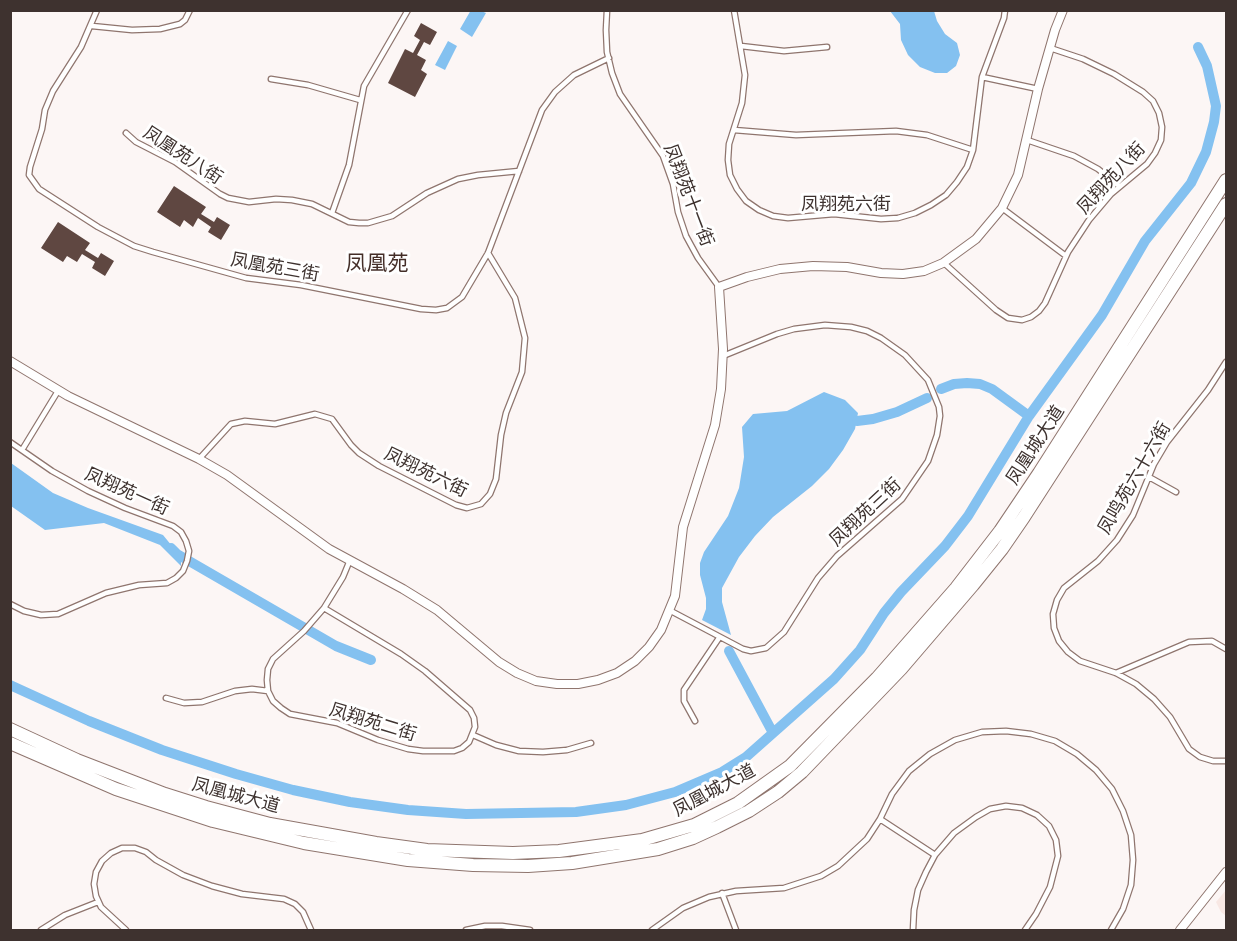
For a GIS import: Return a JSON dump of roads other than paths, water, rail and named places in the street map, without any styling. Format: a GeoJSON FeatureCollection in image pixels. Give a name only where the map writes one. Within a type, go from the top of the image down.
{"type":"FeatureCollection","features":[{"type":"Feature","properties":{"kind":"main road","name":"凤凰城大道"},"geometry":{"type":"LineString","coordinates":[[10,729],[77,760],[165,794],[206,807],[270,824],[376,843],[437,850],[513,854],[559,851],[642,840],[694,825],[738,803],[790,766],[877,678],[956,588],[994,539],[1028,489],[1227,180]]}},
{"type":"Feature","properties":{"kind":"main road","name":"凤凰城大道"},"geometry":{"type":"LineString","coordinates":[[10,743],[116,789],[213,821],[304,843],[408,860],[473,865],[528,866],[572,863],[658,849],[693,838],[749,811],[778,792],[818,757],[901,669],[973,585],[1002,549],[1227,204]]}},
{"type":"Feature","properties":{"kind":"street"},"geometry":{"type":"LineString","coordinates":[[10,361],[58,391],[199,459],[227,476],[301,531],[437,610],[500,662],[517,673],[536,681],[557,684],[588,682],[617,672],[649,647],[661,630],[675,596],[683,527],[718,407],[723,356],[719,287],[780,269],[813,266],[847,267],[903,274],[924,271],[943,263],[976,239],[1002,208],[1018,175],[1038,89],[1063,10]]}},
{"type":"Feature","properties":{"kind":"street"},"geometry":{"type":"LineString","coordinates":[[1180,930],[1227,872]]}},
{"type":"Feature","properties":{"kind":"lane","name":"凤凰苑三街"},"geometry":{"type":"LineString","coordinates":[[97,10],[92,26],[53,91],[45,110],[42,129],[30,167],[30,175],[39,189],[98,227],[134,246],[153,252],[246,278],[301,285],[428,309],[447,308],[462,297],[488,253],[537,119],[548,100],[574,75],[609,58]]}},
{"type":"Feature","properties":{"kind":"lane"},"geometry":{"type":"LineString","coordinates":[[92,26],[132,30],[160,29],[180,24],[190,10]]}},
{"type":"Feature","properties":{"kind":"lane"},"geometry":{"type":"LineString","coordinates":[[332,213],[339,199],[349,165],[364,86],[408,10]]}},
{"type":"Feature","properties":{"kind":"lane","name":"凤翔苑十一街"},"geometry":{"type":"LineString","coordinates":[[607,10],[606,30],[609,58],[620,94],[655,142],[666,163],[681,224],[689,242],[719,287]]}},
{"type":"Feature","properties":{"kind":"lane"},"geometry":{"type":"LineString","coordinates":[[734,10],[745,75],[741,110],[734,130],[796,135],[896,131],[927,135],[973,150]]}},
{"type":"Feature","properties":{"kind":"lane","name":"凤翔苑六街"},"geometry":{"type":"LineString","coordinates":[[734,130],[729,144],[730,175],[746,201],[773,216],[788,218],[834,214],[881,219],[898,218],[931,206],[946,195],[967,167],[973,150],[982,77],[1005,10]]}},
{"type":"Feature","properties":{"kind":"lane"},"geometry":{"type":"LineString","coordinates":[[741,46],[784,51],[827,47]]}},
{"type":"Feature","properties":{"kind":"lane","name":"凤翔苑八街"},"geometry":{"type":"LineString","coordinates":[[943,263],[1008,318],[1022,320],[1031,317],[1039,311],[1066,256],[1089,220],[1119,186],[1147,164],[1155,153],[1161,140],[1162,127],[1153,101],[1114,74],[1083,59],[1050,48]]}},
{"type":"Feature","properties":{"kind":"lane"},"geometry":{"type":"LineString","coordinates":[[982,77],[1038,89]]}},
{"type":"Feature","properties":{"kind":"lane"},"geometry":{"type":"LineString","coordinates":[[271,79],[308,85],[360,100]]}},
{"type":"Feature","properties":{"kind":"lane","name":"凤凰苑八街"},"geometry":{"type":"LineString","coordinates":[[126,133],[136,142],[175,162],[228,198],[249,202],[292,200],[312,204],[349,222],[368,223],[392,216],[427,193],[458,179],[519,171]]}},
{"type":"Feature","properties":{"kind":"lane"},"geometry":{"type":"LineString","coordinates":[[1027,140],[1060,149],[1098,169],[1119,186]]}},
{"type":"Feature","properties":{"kind":"lane"},"geometry":{"type":"LineString","coordinates":[[1002,208],[1066,256]]}},
{"type":"Feature","properties":{"kind":"lane","name":"凤翔苑六街"},"geometry":{"type":"LineString","coordinates":[[199,459],[231,424],[245,421],[275,424],[315,414],[332,419],[359,453],[379,466],[456,505],[467,508],[481,504],[490,494],[496,479],[501,435],[506,413],[522,372],[525,346],[522,319],[515,298],[488,253]]}},
{"type":"Feature","properties":{"kind":"lane","name":"凤翔苑三街"},"geometry":{"type":"LineString","coordinates":[[669,610],[719,638],[751,651],[766,648],[778,639],[830,564],[847,545],[896,507],[928,461],[937,435],[940,416],[935,393],[928,380],[916,365],[893,346],[859,329],[825,325],[794,329],[723,356]]}},
{"type":"Feature","properties":{"kind":"lane","name":"凤鸣苑六十六街"},"geometry":{"type":"LineString","coordinates":[[1116,673],[1080,661],[1059,641],[1054,628],[1053,614],[1057,600],[1064,588],[1098,561],[1117,540],[1133,515],[1167,442],[1227,362]]}},
{"type":"Feature","properties":{"kind":"lane"},"geometry":{"type":"LineString","coordinates":[[22,450],[58,391]]}},
{"type":"Feature","properties":{"kind":"lane","name":"凤翔苑一街"},"geometry":{"type":"LineString","coordinates":[[10,442],[52,471],[87,491],[172,526],[181,532],[186,541],[188,560],[183,571],[167,583],[139,585],[106,592],[58,614],[41,615],[24,611],[10,604]]}},
{"type":"Feature","properties":{"kind":"lane"},"geometry":{"type":"LineString","coordinates":[[1149,477],[1176,492]]}},
{"type":"Feature","properties":{"kind":"lane"},"geometry":{"type":"LineString","coordinates":[[166,698],[184,703],[202,702],[235,691],[252,689],[268,691],[268,669],[273,660],[306,629],[324,608],[343,577],[350,560]]}},
{"type":"Feature","properties":{"kind":"lane"},"geometry":{"type":"LineString","coordinates":[[324,608],[384,643],[448,690],[470,710],[475,727],[474,735],[496,745],[519,751],[567,750],[591,743]]}},
{"type":"Feature","properties":{"kind":"lane"},"geometry":{"type":"LineString","coordinates":[[695,721],[684,701],[684,690],[719,638]]}},
{"type":"Feature","properties":{"kind":"lane"},"geometry":{"type":"LineString","coordinates":[[1116,673],[1190,642],[1212,641],[1227,649]]}},
{"type":"Feature","properties":{"kind":"lane"},"geometry":{"type":"LineString","coordinates":[[1116,673],[1136,684],[1154,699],[1170,717],[1189,749],[1200,757],[1213,761],[1227,761]]}},
{"type":"Feature","properties":{"kind":"lane","name":"凤翔苑二街"},"geometry":{"type":"LineString","coordinates":[[268,691],[281,708],[290,714],[337,723],[378,740],[408,749],[454,751],[462,748],[474,735]]}},
{"type":"Feature","properties":{"kind":"lane"},"geometry":{"type":"LineString","coordinates":[[652,930],[684,908],[722,893],[783,888],[821,876],[853,854],[867,839],[892,794],[909,771],[930,754],[955,740],[982,732],[1006,731],[1031,734],[1055,741],[1077,754],[1096,770],[1112,789],[1124,811],[1131,835],[1133,860],[1131,885],[1123,909],[1111,930]]}},
{"type":"Feature","properties":{"kind":"lane"},"geometry":{"type":"LineString","coordinates":[[914,930],[914,910],[918,890],[936,855],[954,833],[990,809],[1006,806],[1022,808],[1037,815],[1048,826],[1056,840],[1058,856],[1050,887],[1028,929]]}},
{"type":"Feature","properties":{"kind":"lane"},"geometry":{"type":"LineString","coordinates":[[880,819],[936,855]]}},
{"type":"Feature","properties":{"kind":"lane"},"geometry":{"type":"LineString","coordinates":[[126,930],[109,917],[98,902],[94,884],[96,872],[102,861],[111,853],[122,848],[135,848],[146,852],[183,875],[212,886],[242,894],[284,899],[295,904],[303,912],[311,930]]}},
{"type":"Feature","properties":{"kind":"lane"},"geometry":{"type":"LineString","coordinates":[[722,893],[736,930]]}},
{"type":"Feature","properties":{"kind":"lane"},"geometry":{"type":"LineString","coordinates":[[41,930],[64,915],[98,902]]}},
{"type":"Feature","properties":{"kind":"lane"},"geometry":{"type":"LineString","coordinates":[[466,930],[485,926],[530,930]]}},
{"type":"Feature","properties":{"kind":"water"},"geometry":{"type":"Polygon","coordinates":[[[471,10],[486,13],[472,37],[460,29],[471,10]]]}},
{"type":"Feature","properties":{"kind":"water"},"geometry":{"type":"Polygon","coordinates":[[[890,11],[934,11],[945,34],[957,43],[960,55],[956,66],[947,73],[935,73],[920,67],[908,55],[901,40],[900,24],[890,11]]]}},
{"type":"Feature","properties":{"kind":"water"},"geometry":{"type":"Polygon","coordinates":[[[448,41],[457,46],[445,70],[435,65],[448,41]]]}},
{"type":"Feature","properties":{"kind":"water"},"geometry":{"type":"Polygon","coordinates":[[[824,392],[845,400],[858,413],[855,429],[829,469],[812,486],[773,517],[739,557],[722,588],[722,602],[731,635],[702,620],[706,609],[706,598],[700,575],[700,563],[704,552],[728,516],[739,488],[744,457],[742,427],[753,414],[787,411],[824,392]]]}},
{"type":"Feature","properties":{"kind":"water"},"geometry":{"type":"Polygon","coordinates":[[[11,463],[53,493],[163,535],[181,557],[181,566],[160,545],[104,523],[45,530],[11,506],[11,463]]]}},
{"type":"Feature","properties":{"kind":"waterway"},"geometry":{"type":"LineString","coordinates":[[10,685],[89,721],[162,750],[236,774],[293,790],[350,802],[408,810],[466,814],[576,812],[626,805],[675,792],[722,772],[746,757],[834,679],[860,650],[901,592],[945,546],[968,516],[1029,416],[1102,315],[1145,241],[1191,183],[1206,152],[1216,106],[1207,66],[1198,47]]}},
{"type":"Feature","properties":{"kind":"waterway"},"geometry":{"type":"LineString","coordinates":[[941,389],[954,384],[980,384],[992,389],[1029,416]]}},
{"type":"Feature","properties":{"kind":"waterway"},"geometry":{"type":"LineString","coordinates":[[857,421],[897,412],[927,398]]}},
{"type":"Feature","properties":{"kind":"waterway"},"geometry":{"type":"LineString","coordinates":[[171,548],[177,554],[336,646],[371,660]]}},
{"type":"Feature","properties":{"kind":"waterway"},"geometry":{"type":"LineString","coordinates":[[729,651],[773,733]]}},
{"type":"Feature","properties":{"kind":"district","name":"凤凰苑"},"geometry":{"type":"Point","coordinates":[377,263]}}]}
